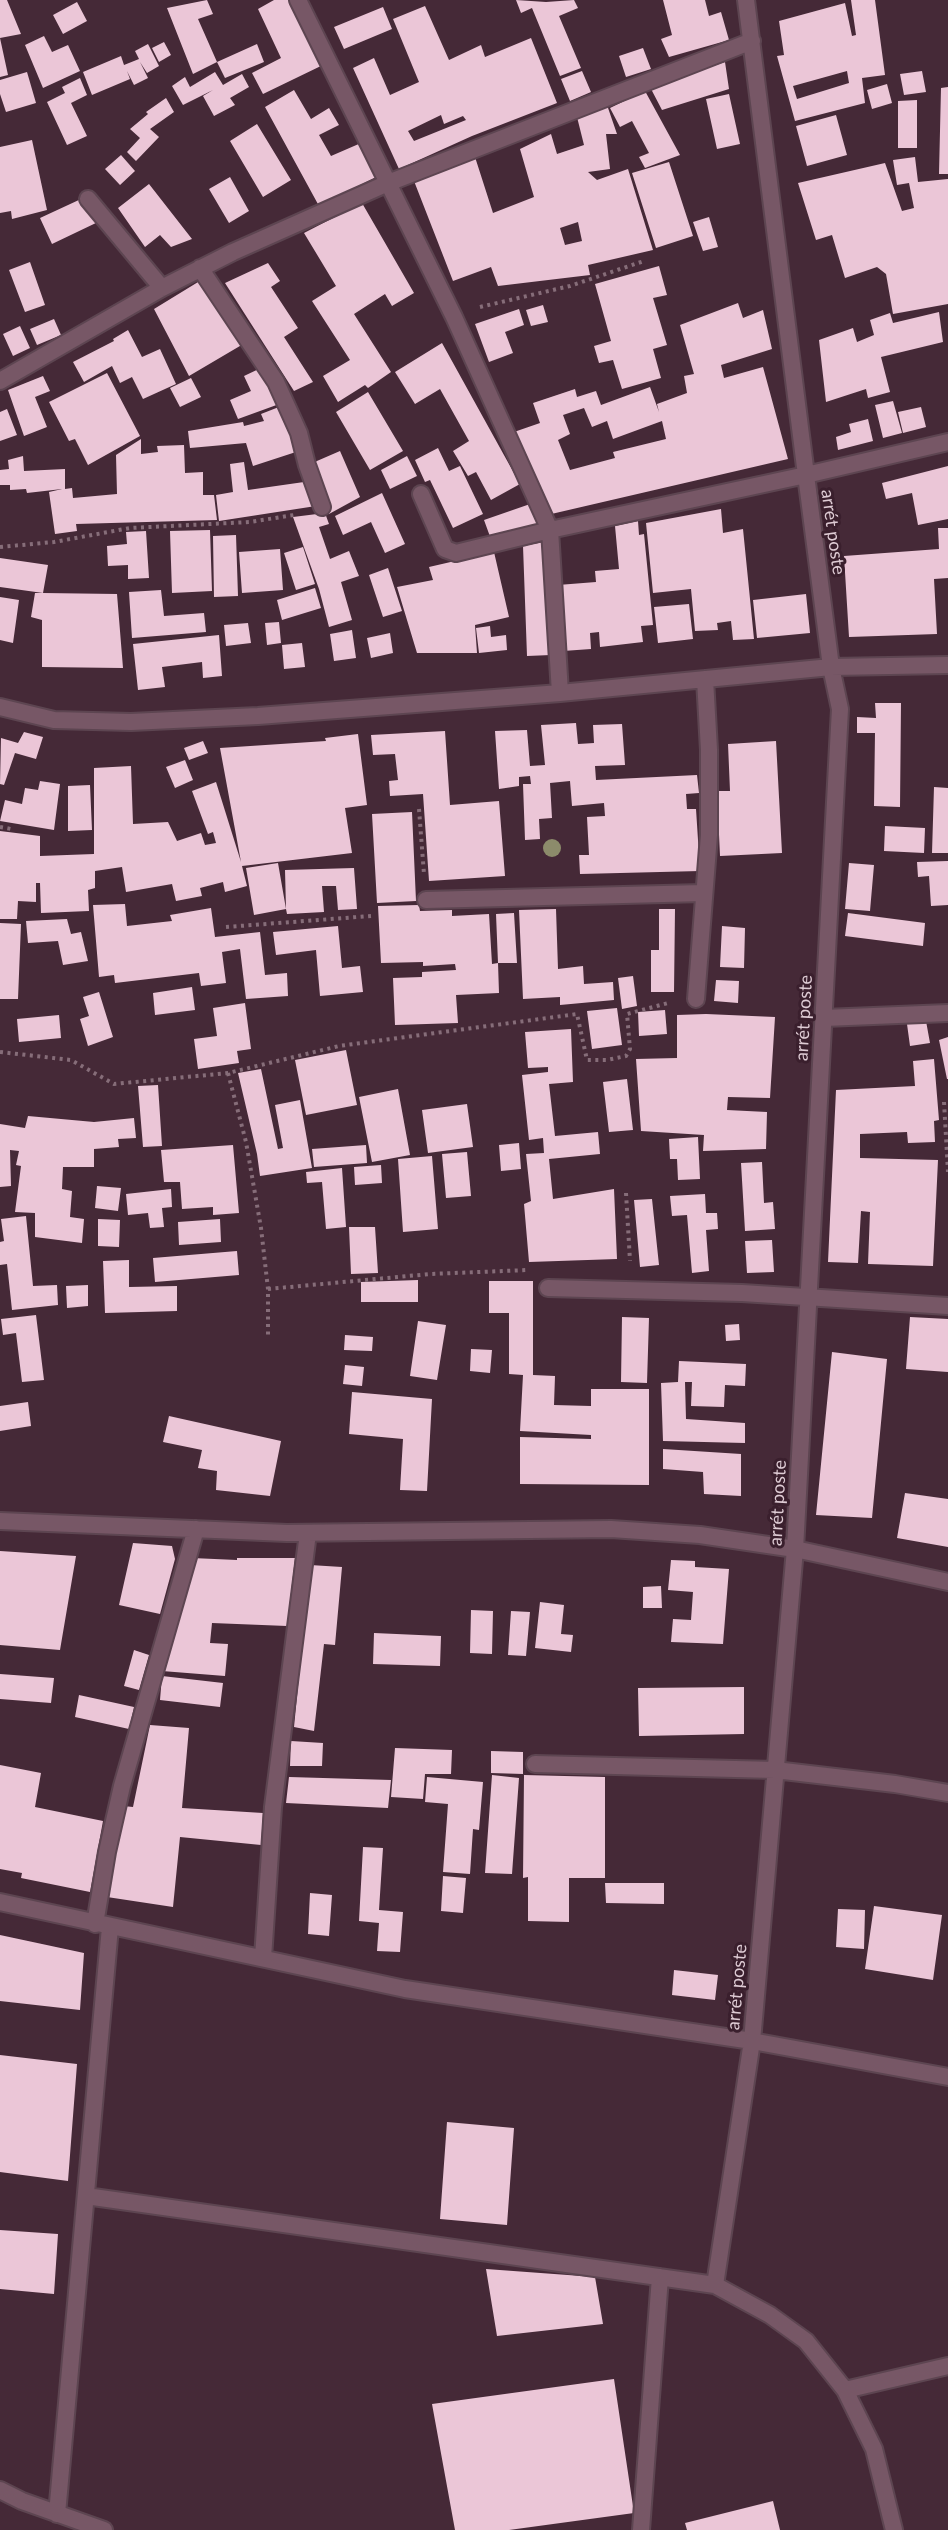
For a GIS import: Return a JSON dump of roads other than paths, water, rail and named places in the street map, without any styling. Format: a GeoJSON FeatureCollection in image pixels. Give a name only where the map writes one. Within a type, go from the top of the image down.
{"type":"FeatureCollection","features":[{"type":"Feature","properties":{"kind":"street"},"geometry":{"type":"LineString","coordinates":[[298,0],[454,317],[550,530],[561,693]]}},
{"type":"Feature","properties":{"kind":"street","name":"arrét poste"},"geometry":{"type":"LineString","coordinates":[[715,2285],[752,2041],[795,1549],[840,709],[831,667],[746,0]]}},
{"type":"Feature","properties":{"kind":"street"},"geometry":{"type":"LineString","coordinates":[[0,381],[200,268],[388,183],[752,41]]}},
{"type":"Feature","properties":{"kind":"street"},"geometry":{"type":"LineString","coordinates":[[88,199],[162,288]]}},
{"type":"Feature","properties":{"kind":"street"},"geometry":{"type":"LineString","coordinates":[[200,268],[276,382],[299,433],[307,465],[322,507]]}},
{"type":"Feature","properties":{"kind":"street"},"geometry":{"type":"LineString","coordinates":[[421,494],[445,549],[456,553],[550,530],[806,476],[948,442]]}},
{"type":"Feature","properties":{"kind":"street"},"geometry":{"type":"LineString","coordinates":[[0,707],[54,720],[131,722],[258,716],[561,693],[831,667],[948,665]]}},
{"type":"Feature","properties":{"kind":"street"},"geometry":{"type":"LineString","coordinates":[[696,999],[709,835],[709,761],[705,679]]}},
{"type":"Feature","properties":{"kind":"street"},"geometry":{"type":"LineString","coordinates":[[426,900],[703,893]]}},
{"type":"Feature","properties":{"kind":"street"},"geometry":{"type":"LineString","coordinates":[[824,1018],[948,1013]]}},
{"type":"Feature","properties":{"kind":"street"},"geometry":{"type":"LineString","coordinates":[[548,1288],[631,1289],[809,1297],[948,1306]]}},
{"type":"Feature","properties":{"kind":"street"},"geometry":{"type":"LineString","coordinates":[[0,1521],[308,1533],[611,1529],[700,1535],[795,1549],[948,1582]]}},
{"type":"Feature","properties":{"kind":"street"},"geometry":{"type":"LineString","coordinates":[[57,2514],[86,2196],[107,1852],[122,1786],[196,1529]]}},
{"type":"Feature","properties":{"kind":"street"},"geometry":{"type":"LineString","coordinates":[[263,1958],[273,1807],[308,1533]]}},
{"type":"Feature","properties":{"kind":"street"},"geometry":{"type":"LineString","coordinates":[[535,1764],[775,1770],[895,1784],[948,1793]]}},
{"type":"Feature","properties":{"kind":"street"},"geometry":{"type":"LineString","coordinates":[[0,1902],[405,1989],[752,2041],[948,2077]]}},
{"type":"Feature","properties":{"kind":"street"},"geometry":{"type":"LineString","coordinates":[[86,2196],[715,2285],[761,2309],[806,2341],[845,2390],[874,2450],[894,2530]]}},
{"type":"Feature","properties":{"kind":"street"},"geometry":{"type":"LineString","coordinates":[[640,2530],[660,2277]]}},
{"type":"Feature","properties":{"kind":"street"},"geometry":{"type":"LineString","coordinates":[[845,2390],[948,2366]]}},
{"type":"Feature","properties":{"kind":"street"},"geometry":{"type":"LineString","coordinates":[[0,2490],[22,2501],[101,2530]]}}]}
